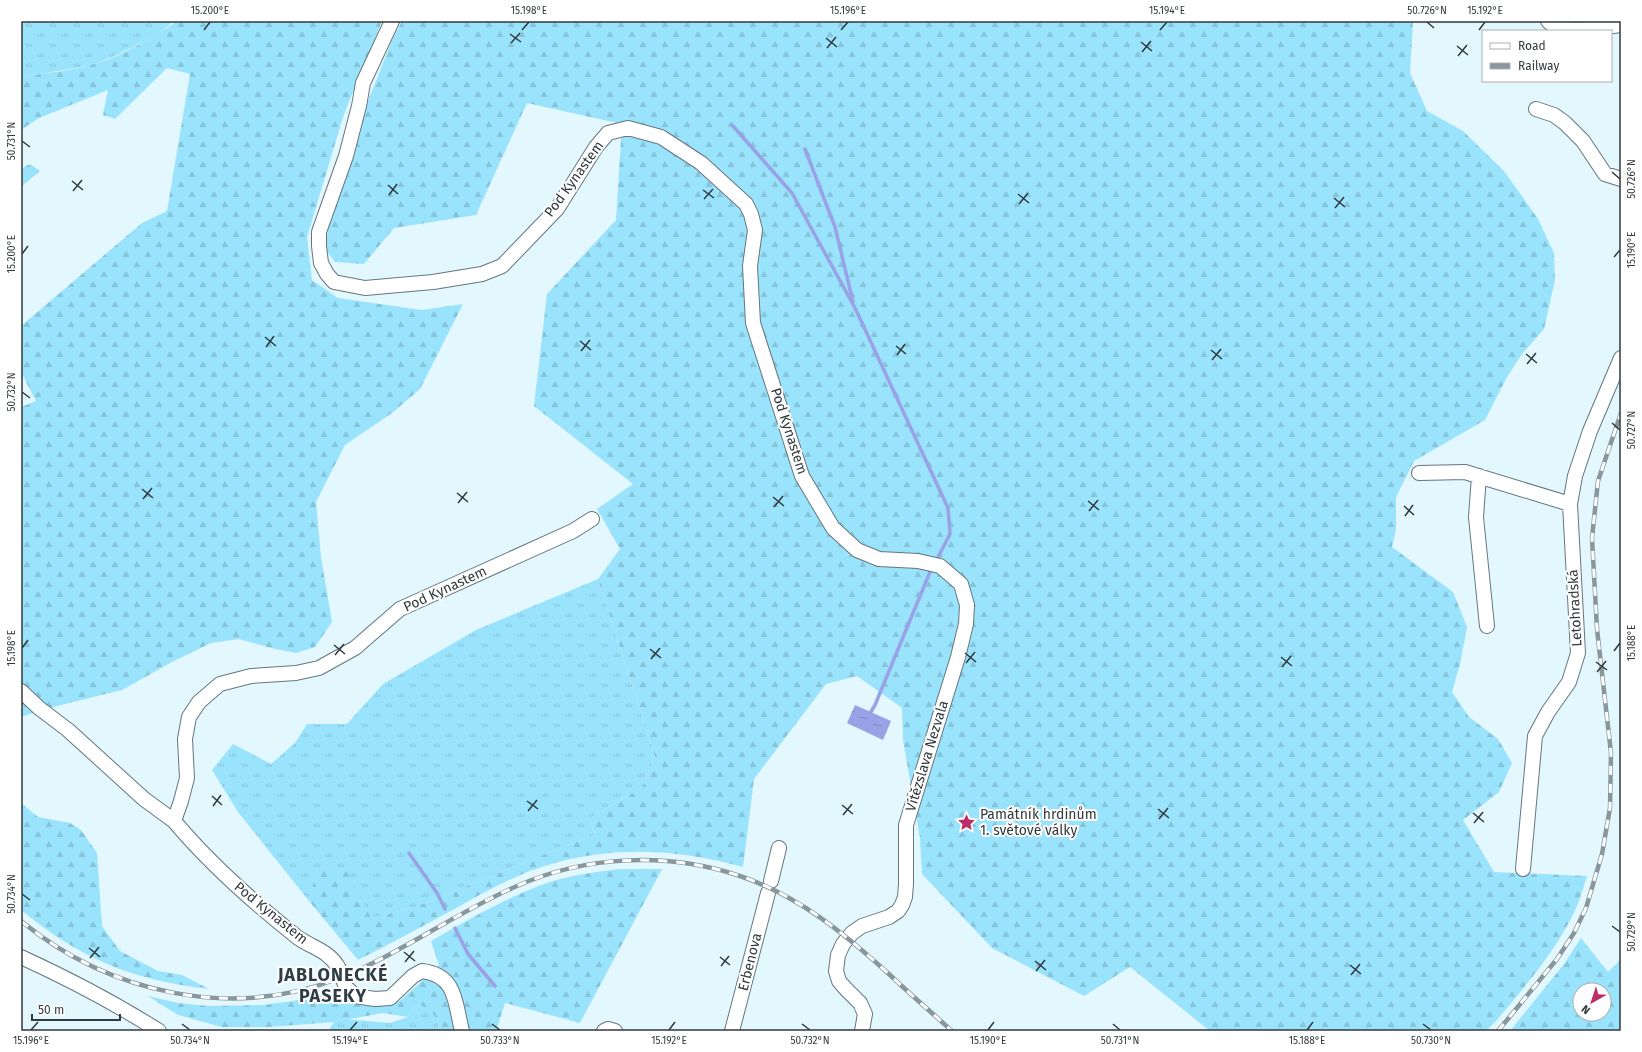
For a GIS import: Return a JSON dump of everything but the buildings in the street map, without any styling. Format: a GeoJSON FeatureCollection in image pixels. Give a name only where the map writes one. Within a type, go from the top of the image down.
{"type":"FeatureCollection","features":[{"type":"Feature","properties":{"kind":"street","name":"Pod Kynastem"},"geometry":{"type":"LineString","coordinates":[[392,21],[363,83],[360,106],[346,156],[319,232],[321,262],[327,274],[334,282],[365,288],[433,282],[482,274],[502,266],[557,208],[596,146],[608,133],[628,128],[661,137],[701,163],[746,204],[751,214],[755,230],[750,266],[753,323],[802,476],[833,528]]}},
{"type":"Feature","properties":{"kind":"street"},"geometry":{"type":"LineString","coordinates":[[1548,21],[1551,24],[1570,30],[1621,25]]}},
{"type":"Feature","properties":{"kind":"street"},"geometry":{"type":"LineString","coordinates":[[1536,109],[1554,115],[1565,123],[1582,141],[1605,174],[1621,179]]}},
{"type":"Feature","properties":{"kind":"street","name":"Letohradská"},"geometry":{"type":"LineString","coordinates":[[1523,869],[1535,736],[1548,712],[1569,682],[1578,653],[1570,504],[1575,476],[1590,431],[1621,358]]}},
{"type":"Feature","properties":{"kind":"street"},"geometry":{"type":"LineString","coordinates":[[1419,473],[1465,472],[1570,504]]}},
{"type":"Feature","properties":{"kind":"street"},"geometry":{"type":"LineString","coordinates":[[1479,476],[1476,517],[1487,626]]}},
{"type":"Feature","properties":{"kind":"street","name":"Pod Kynastem"},"geometry":{"type":"LineString","coordinates":[[174,821],[187,778],[185,739],[189,717],[199,702],[220,684],[251,676],[296,673],[319,668],[356,648],[400,608],[573,531],[592,519]]}},
{"type":"Feature","properties":{"kind":"street","name":"Vítězslava Nezvala"},"geometry":{"type":"LineString","coordinates":[[833,528],[857,550],[879,559],[918,561],[940,566],[961,584],[966,606],[966,624],[958,657],[906,824],[905,897],[898,911],[889,917],[856,929],[843,944],[838,955],[836,971],[839,980],[860,1003],[865,1014],[862,1031]]}},
{"type":"Feature","properties":{"kind":"street","name":"Pod Kynastem"},"geometry":{"type":"LineString","coordinates":[[21,691],[39,708],[68,730],[144,799],[174,821],[194,846],[220,871],[298,938],[332,958],[338,967],[346,987],[355,996],[375,999],[390,998],[413,976],[422,971],[436,974],[443,978],[448,984],[454,996],[462,1031]]}},
{"type":"Feature","properties":{"kind":"street","name":"Erbenova"},"geometry":{"type":"LineString","coordinates":[[732,1031],[778,848]]}},
{"type":"Feature","properties":{"kind":"street"},"geometry":{"type":"LineString","coordinates":[[21,957],[54,972],[127,1010],[159,1031]]}},
{"type":"Feature","properties":{"kind":"street"},"geometry":{"type":"LineString","coordinates":[[604,1031],[608,1029],[614,1031]]}},
{"type":"Feature","properties":{"kind":"green space"},"geometry":{"type":"Polygon","coordinates":[[[21,21],[174,21],[157,35],[93,65],[21,77],[21,21]]]}},
{"type":"Feature","properties":{"kind":"green space"},"geometry":{"type":"Polygon","coordinates":[[[177,21],[382,21],[344,114],[307,237],[312,280],[338,298],[422,310],[463,304],[420,389],[392,413],[345,445],[316,502],[321,557],[332,622],[315,647],[296,653],[239,639],[211,643],[172,662],[122,690],[45,709],[21,686],[21,407],[36,401],[21,372],[21,326],[142,223],[167,211],[190,74],[167,68],[115,119],[103,115],[108,90],[39,118],[21,130],[21,77],[74,69],[102,62],[158,34],[177,21]]]}},
{"type":"Feature","properties":{"kind":"green space"},"geometry":{"type":"Polygon","coordinates":[[[402,21],[1413,21],[1410,73],[1427,111],[1463,131],[1504,171],[1538,219],[1554,253],[1555,280],[1544,329],[1522,354],[1507,377],[1485,420],[1414,461],[1396,497],[1396,529],[1392,547],[1453,592],[1467,627],[1460,664],[1452,692],[1469,717],[1498,739],[1512,763],[1499,792],[1463,820],[1494,872],[1587,876],[1577,906],[1561,937],[1541,966],[1496,1021],[1486,1031],[1210,1031],[1130,967],[1084,996],[992,948],[922,874],[920,838],[903,740],[902,708],[857,676],[826,684],[754,779],[743,867],[694,856],[669,853],[619,852],[570,859],[534,870],[491,889],[358,960],[309,901],[316,871],[345,868],[371,918],[412,908],[594,835],[590,818],[642,787],[655,757],[598,579],[620,549],[597,509],[633,484],[534,406],[547,294],[616,220],[622,124],[527,103],[476,215],[394,228],[364,264],[335,262],[325,249],[331,212],[354,156],[365,109],[392,40],[402,21]]]}},
{"type":"Feature","properties":{"kind":"green space"},"geometry":{"type":"Polygon","coordinates":[[[30,164],[40,171],[21,187],[21,169],[30,164]]]}},
{"type":"Feature","properties":{"kind":"green space"},"geometry":{"type":"Polygon","coordinates":[[[598,579],[655,757],[642,787],[590,818],[594,835],[412,908],[371,918],[316,871],[309,901],[238,812],[212,770],[233,744],[271,764],[295,743],[307,724],[347,724],[383,684],[476,630],[598,579]]]}},
{"type":"Feature","properties":{"kind":"green space"},"geometry":{"type":"Polygon","coordinates":[[[21,695],[36,712],[21,717],[21,695]]]}},
{"type":"Feature","properties":{"kind":"green space"},"geometry":{"type":"Polygon","coordinates":[[[21,803],[38,817],[70,823],[81,830],[97,853],[102,926],[120,951],[158,971],[182,975],[209,989],[156,980],[131,973],[109,964],[65,942],[21,910],[21,803]]]}},
{"type":"Feature","properties":{"kind":"green space"},"geometry":{"type":"Polygon","coordinates":[[[619,869],[662,869],[580,1023],[505,1003],[496,1031],[436,1031],[439,1023],[434,1015],[421,1005],[414,1007],[408,1017],[383,1013],[334,1022],[270,1027],[222,1027],[178,1015],[148,996],[178,1003],[208,1006],[263,1005],[293,1001],[319,994],[344,1001],[400,1001],[439,965],[431,941],[489,909],[534,888],[567,877],[619,869]]]}},
{"type":"Feature","properties":{"kind":"green space"},"geometry":{"type":"Polygon","coordinates":[[[1581,938],[1608,972],[1621,959],[1621,1031],[1510,1031],[1564,964],[1581,938]]]}},
{"type":"Feature","properties":{"kind":"green space"},"geometry":{"type":"Polygon","coordinates":[[[421,1005],[434,1015],[439,1023],[436,1031],[331,1031],[330,1028],[334,1022],[345,1019],[390,1023],[408,1017],[414,1007],[421,1005]]]}},
{"type":"Feature","properties":{"kind":"water"},"geometry":{"type":"Polygon","coordinates":[[[855,705],[891,721],[883,740],[847,723],[855,705]]]}},
{"type":"Feature","properties":{"kind":"waterway"},"geometry":{"type":"LineString","coordinates":[[732,125],[792,193],[855,308],[948,508],[950,534],[936,561]]}},
{"type":"Feature","properties":{"kind":"waterway"},"geometry":{"type":"LineString","coordinates":[[805,149],[835,227],[853,302]]}},
{"type":"Feature","properties":{"kind":"waterway"},"geometry":{"type":"LineString","coordinates":[[869,715],[875,705],[930,572]]}},
{"type":"Feature","properties":{"kind":"waterway"},"geometry":{"type":"LineString","coordinates":[[409,853],[437,893],[445,909]]}},
{"type":"Feature","properties":{"kind":"waterway"},"geometry":{"type":"LineString","coordinates":[[455,928],[468,954],[495,986]]}},
{"type":"Feature","properties":{"kind":"railway"},"geometry":{"type":"LineString","coordinates":[[1498,1031],[1557,959],[1574,933],[1586,908],[1602,854],[1610,808],[1611,753],[1597,629],[1592,538],[1598,481],[1621,413]]}},
{"type":"Feature","properties":{"kind":"railway"},"geometry":{"type":"LineString","coordinates":[[21,921],[56,946],[93,967],[133,982],[174,993],[216,998],[258,997],[301,990],[342,977],[387,956],[495,896],[544,876],[571,868],[628,860],[656,860],[685,863],[713,868],[740,876],[762,884],[802,905],[856,945],[952,1031]]}},
{"type":"Feature","properties":{"kind":"place","name":"Památník hrdinům 1. světové války"},"geometry":{"type":"Point","coordinates":[967,822]}},
{"type":"Feature","properties":{"kind":"district","name":"JABLONECKÉ PASEKY"},"geometry":{"type":"Point","coordinates":[333,985]}}]}
